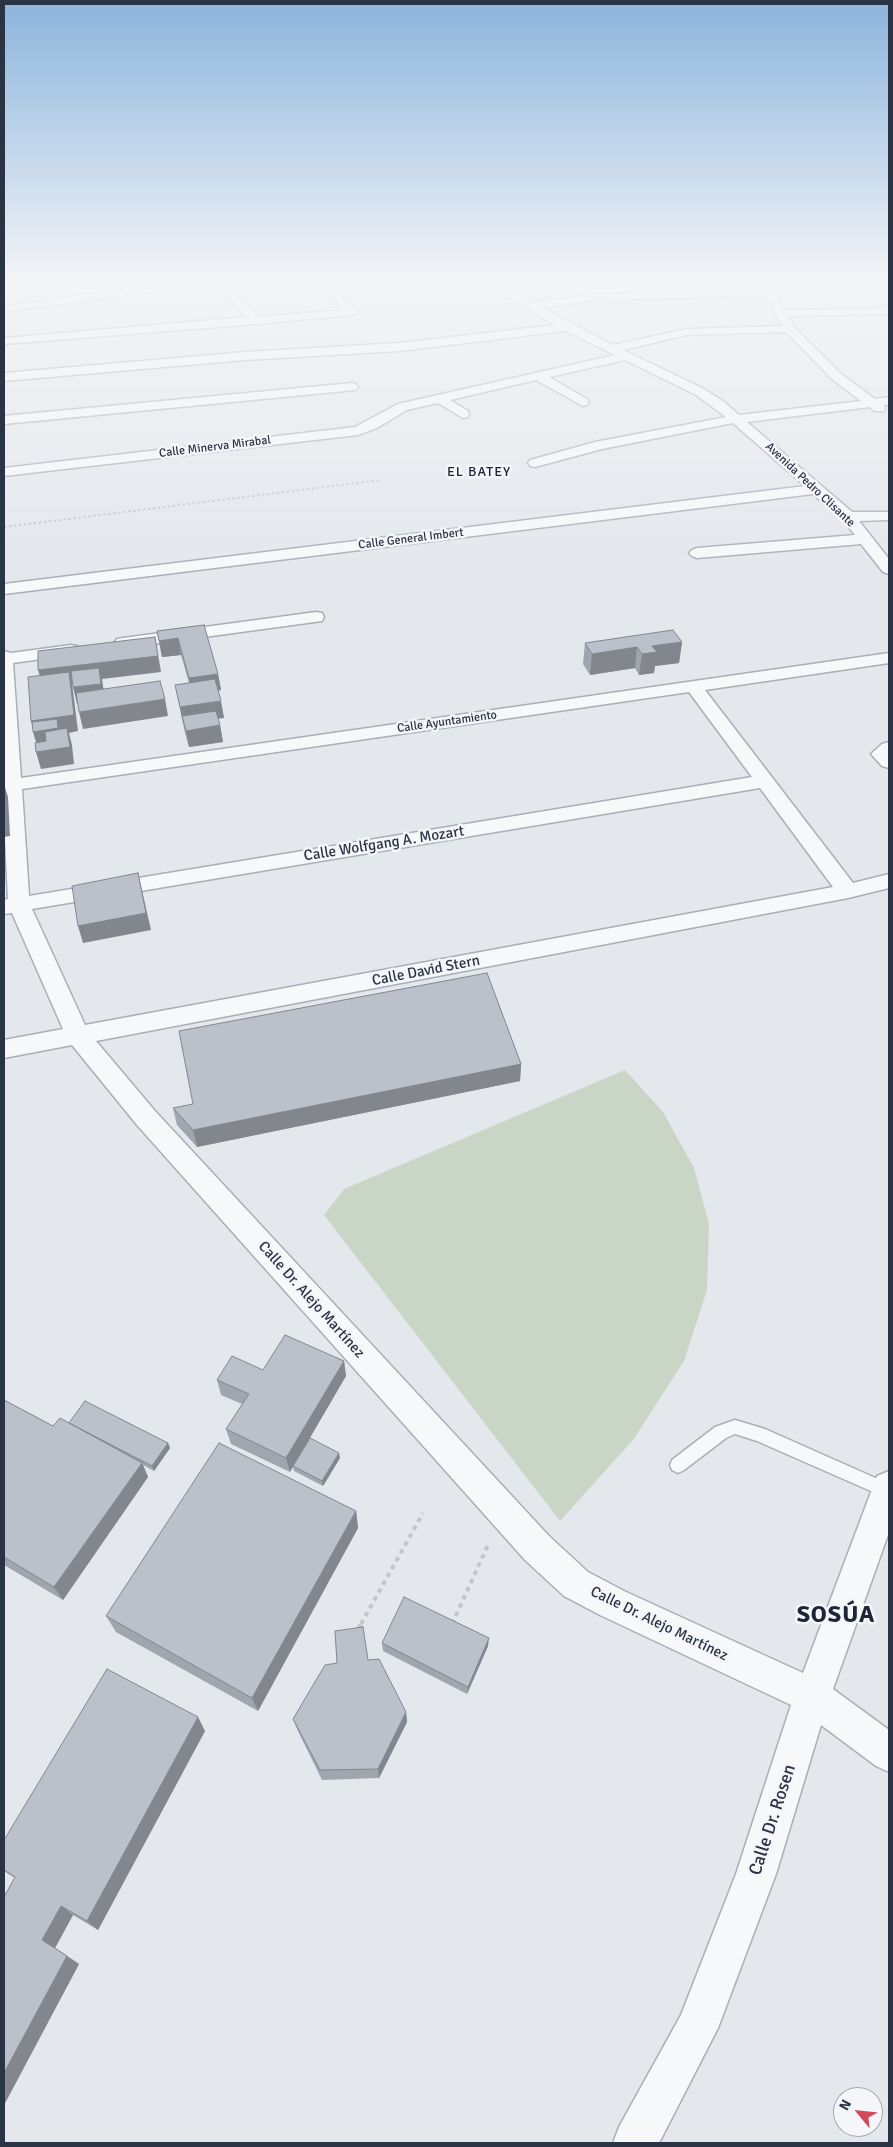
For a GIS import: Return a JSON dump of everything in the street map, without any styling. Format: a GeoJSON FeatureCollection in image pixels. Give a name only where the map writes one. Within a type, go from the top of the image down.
{"type":"FeatureCollection","features":[{"type":"Feature","properties":{"kind":"street","name":"Calle Minerva Mirabal"},"geometry":{"type":"LineString","coordinates":[[4,472],[358,431],[398,409],[515,381]]}},
{"type":"Feature","properties":{"kind":"street"},"geometry":{"type":"LineString","coordinates":[[547,381],[583,402]]}},
{"type":"Feature","properties":{"kind":"street","name":"Avenida Pedro Clisante"},"geometry":{"type":"LineString","coordinates":[[678,381],[700,392],[718,404],[818,489],[848,517],[889,569]]}},
{"type":"Feature","properties":{"kind":"street"},"geometry":{"type":"LineString","coordinates":[[844,381],[889,415]]}},
{"type":"Feature","properties":{"kind":"street"},"geometry":{"type":"LineString","coordinates":[[4,420],[352,387]]}},
{"type":"Feature","properties":{"kind":"street"},"geometry":{"type":"LineString","coordinates":[[439,398],[463,414]]}},
{"type":"Feature","properties":{"kind":"street"},"geometry":{"type":"LineString","coordinates":[[535,463],[600,445],[736,419],[889,401]]}},
{"type":"Feature","properties":{"kind":"street","name":"Calle General Imbert"},"geometry":{"type":"LineString","coordinates":[[4,589],[818,489]]}},
{"type":"Feature","properties":{"kind":"street"},"geometry":{"type":"LineString","coordinates":[[848,517],[889,516]]}},
{"type":"Feature","properties":{"kind":"street"},"geometry":{"type":"LineString","coordinates":[[697,553],[866,539]]}},
{"type":"Feature","properties":{"kind":"street"},"geometry":{"type":"LineString","coordinates":[[111,645],[316,617]]}},
{"type":"Feature","properties":{"kind":"street"},"geometry":{"type":"LineString","coordinates":[[4,657],[92,647]]}},
{"type":"Feature","properties":{"kind":"street","name":"Calle Dr. Alejo Martínez"},"geometry":{"type":"LineString","coordinates":[[4,657],[11,906],[78,1036],[146,1118],[537,1548],[576,1584],[612,1603],[812,1696],[889,1753]]}},
{"type":"Feature","properties":{"kind":"street","name":"Calle Ayuntamiento"},"geometry":{"type":"LineString","coordinates":[[8,785],[889,658]]}},
{"type":"Feature","properties":{"kind":"street"},"geometry":{"type":"LineString","coordinates":[[694,687],[848,891]]}},
{"type":"Feature","properties":{"kind":"street"},"geometry":{"type":"LineString","coordinates":[[889,748],[881,754],[889,762]]}},
{"type":"Feature","properties":{"kind":"street","name":"Calle Wolfgang A. Mozart"},"geometry":{"type":"LineString","coordinates":[[11,906],[764,780]]}},
{"type":"Feature","properties":{"kind":"street","name":"Calle David Stern"},"geometry":{"type":"LineString","coordinates":[[4,1049],[848,891],[889,881]]}},
{"type":"Feature","properties":{"kind":"street","name":"Calle Dr. Rosen"},"geometry":{"type":"LineString","coordinates":[[635,2143],[697,2028],[756,1874],[812,1696],[888,1489]]}},
{"type":"Feature","properties":{"kind":"lane"},"geometry":{"type":"LineString","coordinates":[[678,1466],[721,1432],[735,1427],[759,1434],[888,1489]]}},
{"type":"Feature","properties":{"kind":"path"},"geometry":{"type":"LineString","coordinates":[[4,527],[381,480]]}},
{"type":"Feature","properties":{"kind":"path"},"geometry":{"type":"LineString","coordinates":[[357,1633],[423,1512]]}},
{"type":"Feature","properties":{"kind":"path"},"geometry":{"type":"LineString","coordinates":[[451,1628],[488,1545]]}},
{"type":"Feature","properties":{"kind":"green space"},"geometry":{"type":"Polygon","coordinates":[[[625,1070],[663,1112],[694,1168],[709,1224],[707,1290],[684,1361],[633,1440],[560,1521],[324,1215],[344,1189],[625,1070]]]}},
{"type":"Feature","properties":{"kind":"building"},"geometry":{"type":"Polygon","coordinates":[[[204,625],[218,674],[189,678],[178,638],[159,641],[157,631],[204,625]]]}},
{"type":"Feature","properties":{"kind":"building"},"geometry":{"type":"Polygon","coordinates":[[[673,630],[682,642],[652,646],[657,652],[642,654],[637,647],[592,654],[585,643],[673,630]]]}},
{"type":"Feature","properties":{"kind":"building"},"geometry":{"type":"Polygon","coordinates":[[[155,637],[158,656],[38,670],[38,651],[155,637]]]}},
{"type":"Feature","properties":{"kind":"building"},"geometry":{"type":"Polygon","coordinates":[[[99,668],[101,684],[73,687],[71,671],[99,668]]]}},
{"type":"Feature","properties":{"kind":"building"},"geometry":{"type":"Polygon","coordinates":[[[69,672],[74,715],[31,721],[28,677],[69,672]]]}},
{"type":"Feature","properties":{"kind":"building"},"geometry":{"type":"Polygon","coordinates":[[[215,679],[221,701],[180,707],[175,685],[215,679]]]}},
{"type":"Feature","properties":{"kind":"building"},"geometry":{"type":"Polygon","coordinates":[[[160,681],[165,699],[79,712],[76,693],[160,681]]]}},
{"type":"Feature","properties":{"kind":"building"},"geometry":{"type":"Polygon","coordinates":[[[216,711],[220,725],[186,731],[182,716],[216,711]]]}},
{"type":"Feature","properties":{"kind":"building"},"geometry":{"type":"Polygon","coordinates":[[[57,719],[58,728],[33,732],[32,722],[57,719]]]}},
{"type":"Feature","properties":{"kind":"building"},"geometry":{"type":"Polygon","coordinates":[[[67,728],[70,747],[36,752],[35,743],[46,741],[45,732],[67,728]]]}},
{"type":"Feature","properties":{"kind":"building"},"geometry":{"type":"Polygon","coordinates":[[[138,873],[146,913],[78,926],[72,886],[138,873]]]}},
{"type":"Feature","properties":{"kind":"building"},"geometry":{"type":"Polygon","coordinates":[[[487,973],[521,1064],[193,1130],[173,1108],[193,1104],[179,1031],[487,973]]]}},
{"type":"Feature","properties":{"kind":"building"},"geometry":{"type":"Polygon","coordinates":[[[285,1335],[344,1361],[286,1458],[226,1429],[249,1394],[217,1380],[232,1356],[263,1370],[285,1335]]]}},
{"type":"Feature","properties":{"kind":"building"},"geometry":{"type":"Polygon","coordinates":[[[4,1400],[53,1426],[60,1418],[142,1463],[54,1587],[4,1557],[4,1400]]]}},
{"type":"Feature","properties":{"kind":"building"},"geometry":{"type":"Polygon","coordinates":[[[85,1401],[168,1443],[152,1466],[69,1423],[85,1401]]]}},
{"type":"Feature","properties":{"kind":"building"},"geometry":{"type":"Polygon","coordinates":[[[310,1438],[339,1453],[322,1481],[293,1466],[310,1438]]]}},
{"type":"Feature","properties":{"kind":"building"},"geometry":{"type":"Polygon","coordinates":[[[219,1443],[356,1511],[252,1698],[106,1616],[219,1443]]]}},
{"type":"Feature","properties":{"kind":"building"},"geometry":{"type":"Polygon","coordinates":[[[404,1597],[489,1638],[468,1687],[382,1643],[404,1597]]]}},
{"type":"Feature","properties":{"kind":"building"},"geometry":{"type":"Polygon","coordinates":[[[363,1627],[368,1660],[379,1659],[406,1712],[378,1769],[320,1770],[293,1719],[325,1665],[337,1663],[335,1631],[363,1627]]]}},
{"type":"Feature","properties":{"kind":"building"},"geometry":{"type":"Polygon","coordinates":[[[107,1669],[198,1717],[87,1921],[61,1906],[42,1940],[67,1956],[4,2073],[4,1897],[15,1877],[4,1870],[4,1840],[107,1669]]]}},
{"type":"Feature","properties":{"kind":"district","name":"EL BATEY"},"geometry":{"type":"Point","coordinates":[479,472]}},
{"type":"Feature","properties":{"kind":"district","name":"SOSÚA"},"geometry":{"type":"Point","coordinates":[836,1616]}}]}
